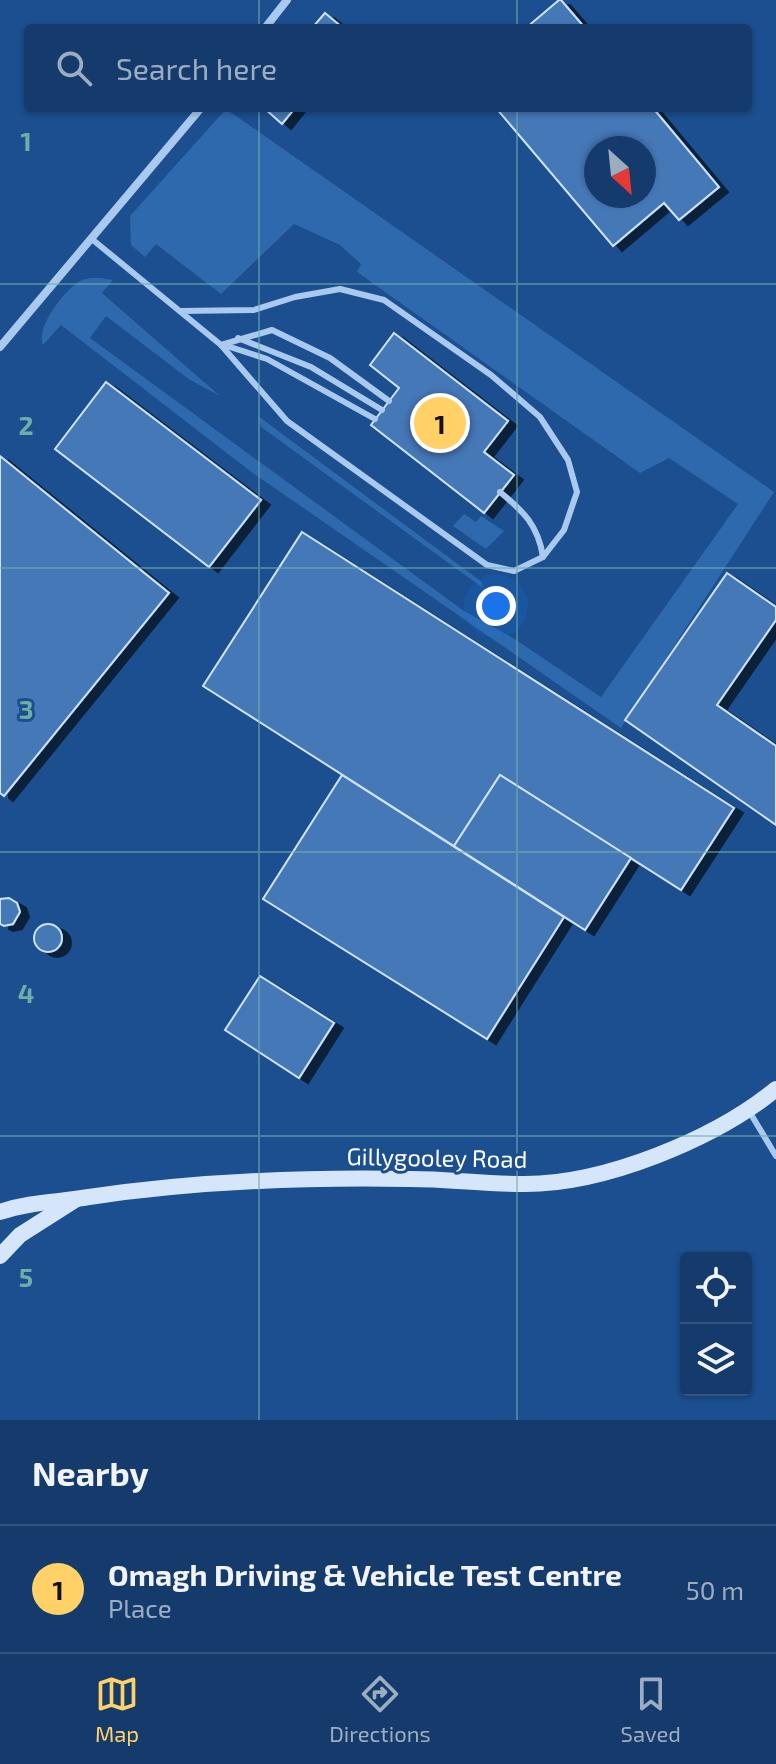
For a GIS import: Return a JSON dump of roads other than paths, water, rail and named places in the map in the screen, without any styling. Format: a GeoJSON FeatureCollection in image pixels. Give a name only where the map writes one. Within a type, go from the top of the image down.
{"type":"FeatureCollection","features":[{"type":"Feature","properties":{"kind":"main road","name":"Gillygooley Road"},"geometry":{"type":"LineString","coordinates":[[0,1212],[49,1201],[184,1183],[411,1179],[528,1184],[600,1173],[706,1134],[749,1111],[776,1089]]}},
{"type":"Feature","properties":{"kind":"main road","name":"Gillygooley Road"},"geometry":{"type":"LineString","coordinates":[[0,1256],[20,1235],[77,1199]]}},
{"type":"Feature","properties":{"kind":"street"},"geometry":{"type":"LineString","coordinates":[[268,24],[287,0]]}},
{"type":"Feature","properties":{"kind":"street"},"geometry":{"type":"LineString","coordinates":[[0,347],[198,112]]}},
{"type":"Feature","properties":{"kind":"lane"},"geometry":{"type":"LineString","coordinates":[[93,240],[221,345],[287,421],[487,565],[514,571],[543,557],[564,530],[577,492],[568,460],[540,417],[491,375],[384,300],[340,289],[295,297],[254,310],[180,311]]}},
{"type":"Feature","properties":{"kind":"lane"},"geometry":{"type":"LineString","coordinates":[[221,345],[272,330],[330,358],[389,401]]}},
{"type":"Feature","properties":{"kind":"lane"},"geometry":{"type":"LineString","coordinates":[[238,338],[311,367],[382,410]]}},
{"type":"Feature","properties":{"kind":"lane"},"geometry":{"type":"LineString","coordinates":[[221,345],[267,359],[375,419]]}},
{"type":"Feature","properties":{"kind":"lane"},"geometry":{"type":"LineString","coordinates":[[500,492],[526,514],[540,533],[543,557]]}},
{"type":"Feature","properties":{"kind":"lane"},"geometry":{"type":"LineString","coordinates":[[749,1111],[776,1156]]}},
{"type":"Feature","properties":{"kind":"place","name":"Omagh Driving & Vehicle Test Centre"},"geometry":{"type":"Point","coordinates":[440,423]}}]}
